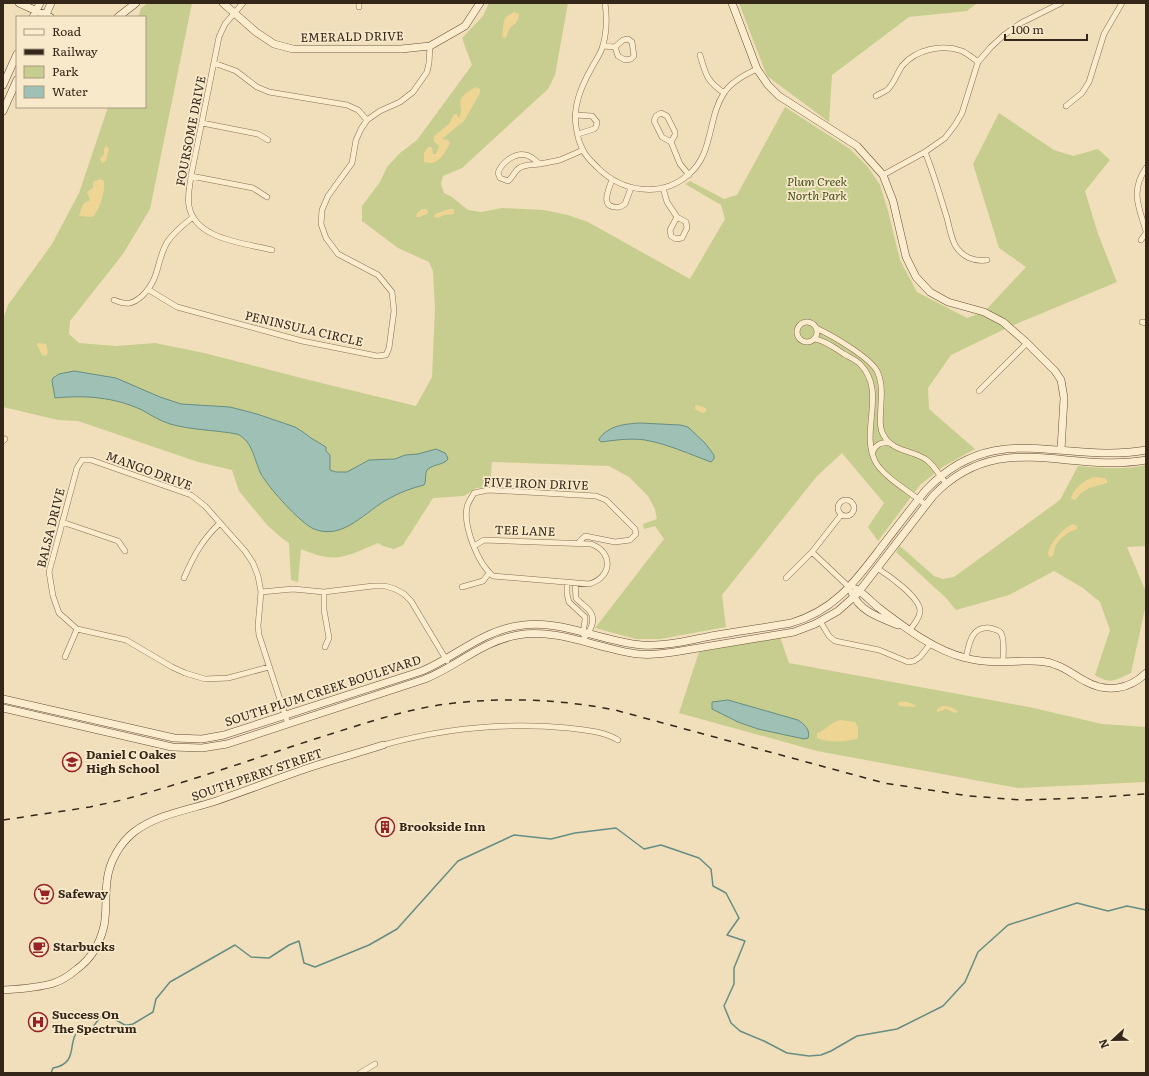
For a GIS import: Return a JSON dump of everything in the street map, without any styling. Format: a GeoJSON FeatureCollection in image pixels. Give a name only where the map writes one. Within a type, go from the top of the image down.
{"type":"FeatureCollection","features":[{"type":"Feature","properties":{"kind":"street"},"geometry":{"type":"LineString","coordinates":[[19,3],[35,14],[47,16],[51,3]]}},
{"type":"Feature","properties":{"kind":"street"},"geometry":{"type":"LineString","coordinates":[[35,14],[40,3]]}},
{"type":"Feature","properties":{"kind":"street","name":"EMERALD DRIVE"},"geometry":{"type":"LineString","coordinates":[[223,3],[274,44],[293,49],[401,48],[430,46],[465,26],[480,3]]}},
{"type":"Feature","properties":{"kind":"street","name":"FOURSOME DRIVE"},"geometry":{"type":"LineString","coordinates":[[193,217],[189,207],[191,176],[218,37],[234,13],[243,3]]}},
{"type":"Feature","properties":{"kind":"street"},"geometry":{"type":"LineString","coordinates":[[605,3],[606,28],[603,46],[582,85],[576,104],[575,115],[578,134],[583,150],[591,161],[612,180],[630,188],[642,190],[662,188],[675,184],[689,175],[696,168],[705,154],[717,108],[724,93],[735,82],[757,69]]}},
{"type":"Feature","properties":{"kind":"street"},"geometry":{"type":"LineString","coordinates":[[732,3],[757,69],[768,85],[779,96],[857,146],[883,176],[893,201],[906,257],[916,277],[930,292],[948,302],[984,312],[1003,322],[1055,371],[1061,380],[1065,410],[1061,450]]}},
{"type":"Feature","properties":{"kind":"street"},"geometry":{"type":"LineString","coordinates":[[883,176],[945,138],[956,125],[962,112],[978,62],[991,47],[1004,35],[1021,23],[1061,3]]}},
{"type":"Feature","properties":{"kind":"street"},"geometry":{"type":"LineString","coordinates":[[1066,106],[1082,93],[1088,82],[1104,34],[1122,3]]}},
{"type":"Feature","properties":{"kind":"street"},"geometry":{"type":"LineString","coordinates":[[119,16],[132,4]]}},
{"type":"Feature","properties":{"kind":"street"},"geometry":{"type":"LineString","coordinates":[[603,46],[615,47],[623,40],[628,39],[632,42],[634,56],[631,59],[625,60],[618,56],[615,47]]}},
{"type":"Feature","properties":{"kind":"street","name":"PENINSULA CIRCLE"},"geometry":{"type":"LineString","coordinates":[[149,290],[177,306],[272,333],[302,341],[377,356],[386,355],[389,348],[394,311],[392,292],[378,276],[338,254],[326,238],[321,224],[322,210],[328,196],[352,162],[356,140],[361,129],[367,120],[380,111],[400,102],[413,92],[427,72],[430,46]]}},
{"type":"Feature","properties":{"kind":"street"},"geometry":{"type":"LineString","coordinates":[[876,96],[888,89],[903,65],[914,56],[924,51],[937,48],[949,48],[964,52],[978,62]]}},
{"type":"Feature","properties":{"kind":"street"},"geometry":{"type":"LineString","coordinates":[[700,55],[706,77],[714,86],[724,93]]}},
{"type":"Feature","properties":{"kind":"street"},"geometry":{"type":"LineString","coordinates":[[3,85],[16,56]]}},
{"type":"Feature","properties":{"kind":"street"},"geometry":{"type":"LineString","coordinates":[[214,63],[236,71],[257,87],[269,92],[347,105],[358,110],[367,120]]}},
{"type":"Feature","properties":{"kind":"street"},"geometry":{"type":"LineString","coordinates":[[3,111],[16,82]]}},
{"type":"Feature","properties":{"kind":"street"},"geometry":{"type":"LineString","coordinates":[[671,142],[675,132],[667,116],[661,113],[656,116],[654,121],[662,137],[671,142],[680,164],[689,175]]}},
{"type":"Feature","properties":{"kind":"street"},"geometry":{"type":"LineString","coordinates":[[575,115],[592,116],[597,122],[594,129],[578,134]]}},
{"type":"Feature","properties":{"kind":"street"},"geometry":{"type":"LineString","coordinates":[[202,124],[258,134],[268,140]]}},
{"type":"Feature","properties":{"kind":"street"},"geometry":{"type":"LineString","coordinates":[[540,164],[528,156],[519,155],[510,159],[500,168],[498,173],[500,178],[508,180],[517,170],[522,167],[540,164],[560,160],[583,150]]}},
{"type":"Feature","properties":{"kind":"street"},"geometry":{"type":"LineString","coordinates":[[924,152],[931,167],[955,245],[971,260],[987,260]]}},
{"type":"Feature","properties":{"kind":"street"},"geometry":{"type":"LineString","coordinates":[[1141,240],[1146,232],[1137,204],[1136,193],[1140,179],[1146,168]]}},
{"type":"Feature","properties":{"kind":"street"},"geometry":{"type":"LineString","coordinates":[[191,176],[253,188],[268,197]]}},
{"type":"Feature","properties":{"kind":"street"},"geometry":{"type":"LineString","coordinates":[[612,180],[606,196],[607,202],[611,206],[620,208],[625,204],[630,188]]}},
{"type":"Feature","properties":{"kind":"street"},"geometry":{"type":"LineString","coordinates":[[662,188],[669,207],[677,217]]}},
{"type":"Feature","properties":{"kind":"street"},"geometry":{"type":"LineString","coordinates":[[114,300],[124,304],[136,302],[149,290],[158,272],[168,241],[178,229],[193,217],[208,232],[221,238],[272,250]]}},
{"type":"Feature","properties":{"kind":"street"},"geometry":{"type":"LineString","coordinates":[[926,505],[885,473],[878,466],[872,454],[870,439],[873,390],[869,377],[859,364],[823,340],[815,339],[810,342],[802,342],[797,337],[796,331],[799,325],[804,322],[811,322],[816,328],[864,357],[877,371],[882,388],[881,430],[884,437],[896,448],[921,456],[929,462],[946,483]]}},
{"type":"Feature","properties":{"kind":"street"},"geometry":{"type":"LineString","coordinates":[[815,339],[817,332],[816,328]]}},
{"type":"Feature","properties":{"kind":"street"},"geometry":{"type":"LineString","coordinates":[[979,390],[1027,343]]}},
{"type":"Feature","properties":{"kind":"street"},"geometry":{"type":"LineString","coordinates":[[872,454],[874,448],[878,444],[883,442],[889,443]]}},
{"type":"Feature","properties":{"kind":"street","name":"SOUTH PLUM CREEK BOULEVARD"},"geometry":{"type":"LineString","coordinates":[[3,699],[180,738],[202,739],[224,735],[416,673],[446,659],[481,637],[498,630],[513,627],[540,624],[560,626],[632,644],[654,645],[785,624],[798,621],[824,609],[850,588],[919,499],[940,476],[965,460],[982,453],[999,449],[1018,448],[1116,453],[1146,450]]}},
{"type":"Feature","properties":{"kind":"street","name":"SOUTH PLUM CREEK BOULEVARD"},"geometry":{"type":"LineString","coordinates":[[3,708],[179,748],[202,748],[218,745],[288,724],[425,680],[451,667],[486,646],[514,636],[540,634],[558,636],[631,653],[664,654],[786,633],[801,629],[820,621],[838,611],[859,591],[926,505],[946,483],[969,468],[1001,458],[1025,457],[1116,463],[1146,460]]}},
{"type":"Feature","properties":{"kind":"street","name":"BALSA DRIVE"},"geometry":{"type":"LineString","coordinates":[[82,460],[77,468],[48,572],[53,596],[59,613],[77,629],[126,640],[172,667],[205,679],[228,678],[269,667]]}},
{"type":"Feature","properties":{"kind":"street","name":"MANGO DRIVE"},"geometry":{"type":"LineString","coordinates":[[82,460],[91,460],[191,495],[205,506],[245,551],[253,563],[258,576],[260,592],[259,634],[288,724]]}},
{"type":"Feature","properties":{"kind":"street","name":"FIVE IRON DRIVE"},"geometry":{"type":"LineString","coordinates":[[474,546],[466,521],[467,506],[474,493],[488,490],[596,496],[606,500],[635,529],[636,534],[630,540],[615,542],[586,536],[578,543]]}},
{"type":"Feature","properties":{"kind":"street"},"geometry":{"type":"LineString","coordinates":[[786,578],[812,552],[841,515]]}},
{"type":"Feature","properties":{"kind":"street"},"geometry":{"type":"LineString","coordinates":[[62,522],[118,541],[125,551]]}},
{"type":"Feature","properties":{"kind":"street"},"geometry":{"type":"LineString","coordinates":[[184,578],[198,549],[206,537],[220,523]]}},
{"type":"Feature","properties":{"kind":"street","name":"TEE LANE"},"geometry":{"type":"LineString","coordinates":[[474,546],[484,540],[578,543]]}},
{"type":"Feature","properties":{"kind":"street"},"geometry":{"type":"LineString","coordinates":[[474,546],[482,563],[493,576],[567,583],[589,584],[596,582],[605,574],[607,565],[606,556],[599,547],[591,544],[578,543]]}},
{"type":"Feature","properties":{"kind":"street"},"geometry":{"type":"LineString","coordinates":[[812,552],[850,588],[859,591],[910,630],[946,651],[966,658],[985,661],[1038,661],[1050,663],[1061,667],[1092,685],[1108,689],[1118,688],[1134,683],[1146,673]]}},
{"type":"Feature","properties":{"kind":"street"},"geometry":{"type":"LineString","coordinates":[[877,568],[914,598],[919,604],[920,611],[918,617],[910,630]]}},
{"type":"Feature","properties":{"kind":"street"},"geometry":{"type":"LineString","coordinates":[[462,587],[483,582],[489,573]]}},
{"type":"Feature","properties":{"kind":"street"},"geometry":{"type":"LineString","coordinates":[[567,583],[569,602],[585,617],[586,632]]}},
{"type":"Feature","properties":{"kind":"street"},"geometry":{"type":"LineString","coordinates":[[575,583],[576,598],[592,614],[593,622],[582,641]]}},
{"type":"Feature","properties":{"kind":"street"},"geometry":{"type":"LineString","coordinates":[[260,592],[293,588],[324,592],[373,586],[385,586],[395,589],[404,594],[411,602],[451,667]]}},
{"type":"Feature","properties":{"kind":"street"},"geometry":{"type":"LineString","coordinates":[[850,588],[853,597],[858,603],[872,614],[910,630]]}},
{"type":"Feature","properties":{"kind":"street"},"geometry":{"type":"LineString","coordinates":[[324,592],[324,610],[328,638],[324,647]]}},
{"type":"Feature","properties":{"kind":"street"},"geometry":{"type":"LineString","coordinates":[[820,621],[828,636],[835,641],[879,650],[908,662],[914,661],[920,657],[931,643]]}},
{"type":"Feature","properties":{"kind":"street"},"geometry":{"type":"LineString","coordinates":[[966,658],[970,640],[974,633],[980,629],[988,628],[1001,632],[1003,638],[1003,662]]}},
{"type":"Feature","properties":{"kind":"street"},"geometry":{"type":"LineString","coordinates":[[65,657],[77,629]]}},
{"type":"Feature","properties":{"kind":"street","name":"SOUTH PERRY STREET"},"geometry":{"type":"LineString","coordinates":[[3,990],[43,986],[56,983],[68,976],[87,960],[98,945],[104,926],[107,881],[112,864],[119,849],[127,839],[142,827],[161,818],[209,803],[314,766],[383,745],[445,731],[473,727],[508,725],[546,726],[603,733],[618,740]]}},
{"type":"Feature","properties":{"kind":"street"},"geometry":{"type":"LineString","coordinates":[[360,1073],[376,1064]]}},
{"type":"Feature","properties":{"kind":"green space","name":"Plum Creek North Park"},"geometry":{"type":"Polygon","coordinates":[[[148,3],[192,3],[150,209],[123,254],[70,321],[69,334],[79,343],[116,346],[155,343],[204,353],[416,406],[432,377],[435,308],[433,271],[429,262],[398,248],[362,221],[362,206],[380,182],[387,167],[400,153],[417,140],[472,65],[462,38],[483,16],[489,3],[568,3],[555,75],[548,89],[462,168],[443,176],[441,184],[444,193],[452,197],[468,210],[481,212],[502,208],[544,210],[568,215],[588,222],[690,279],[725,219],[721,205],[685,184],[690,181],[724,199],[737,195],[785,107],[850,149],[868,167],[880,185],[900,260],[917,292],[967,318],[984,312],[1026,267],[999,248],[973,164],[999,113],[1054,150],[1073,156],[1098,149],[1110,160],[1085,191],[1098,234],[1117,282],[1009,327],[951,355],[928,388],[929,409],[975,449],[944,466],[920,485],[878,541],[868,527],[884,503],[842,453],[817,476],[722,595],[726,627],[660,639],[636,639],[595,628],[664,539],[655,526],[644,529],[643,524],[657,519],[655,509],[648,496],[629,477],[609,466],[492,462],[490,487],[476,488],[464,496],[433,498],[403,545],[394,549],[378,543],[340,557],[313,554],[301,549],[298,582],[291,580],[289,543],[267,525],[239,491],[232,470],[198,462],[78,421],[58,420],[3,407],[3,320],[8,305],[52,244],[79,193],[108,108],[146,108],[146,16],[138,16],[141,8],[148,3]]]}},
{"type":"Feature","properties":{"kind":"green space"},"geometry":{"type":"Polygon","coordinates":[[[739,3],[977,3],[967,11],[909,17],[832,75],[829,122],[767,76],[739,3]]]}},
{"type":"Feature","properties":{"kind":"green space"},"geometry":{"type":"Polygon","coordinates":[[[1146,465],[1146,546],[1127,547],[1146,592],[1146,604],[1131,673],[1117,679],[1109,681],[1095,675],[1110,630],[1100,602],[1083,588],[1054,571],[1009,595],[956,610],[946,598],[896,552],[900,546],[934,576],[943,579],[954,577],[1060,500],[1078,466],[1121,468],[1146,465]]]}},
{"type":"Feature","properties":{"kind":"green space"},"geometry":{"type":"Polygon","coordinates":[[[780,637],[789,663],[1029,707],[1102,724],[1146,727],[1146,782],[1018,788],[817,751],[679,713],[699,652],[780,637]]]}},
{"type":"Feature","properties":{"kind":"sand"},"geometry":{"type":"Polygon","coordinates":[[[514,12],[519,14],[519,16],[515,24],[510,28],[506,38],[502,37],[504,20],[514,12]]]}},
{"type":"Feature","properties":{"kind":"sand"},"geometry":{"type":"Polygon","coordinates":[[[476,87],[480,89],[480,93],[464,121],[442,139],[448,140],[450,143],[443,155],[433,163],[424,162],[424,153],[428,147],[432,147],[433,154],[436,154],[439,146],[434,141],[434,136],[449,124],[454,114],[457,114],[458,118],[459,117],[461,112],[460,101],[465,94],[476,87]]]}},
{"type":"Feature","properties":{"kind":"sand"},"geometry":{"type":"Polygon","coordinates":[[[106,146],[109,149],[106,161],[102,163],[100,159],[104,154],[104,149],[106,146]]]}},
{"type":"Feature","properties":{"kind":"sand"},"geometry":{"type":"Polygon","coordinates":[[[100,179],[104,181],[104,189],[95,215],[92,217],[79,216],[83,204],[90,200],[87,192],[93,188],[93,182],[100,179]]]}},
{"type":"Feature","properties":{"kind":"sand"},"geometry":{"type":"Polygon","coordinates":[[[422,209],[427,209],[428,213],[420,217],[416,217],[417,213],[422,209]]]}},
{"type":"Feature","properties":{"kind":"sand"},"geometry":{"type":"Polygon","coordinates":[[[449,209],[454,209],[454,214],[444,215],[438,218],[434,217],[435,214],[449,209]]]}},
{"type":"Feature","properties":{"kind":"sand"},"geometry":{"type":"Polygon","coordinates":[[[38,343],[46,344],[48,352],[46,356],[42,355],[37,345],[38,343]]]}},
{"type":"Feature","properties":{"kind":"sand"},"geometry":{"type":"Polygon","coordinates":[[[697,405],[706,408],[706,412],[702,413],[695,409],[695,406],[697,405]]]}},
{"type":"Feature","properties":{"kind":"sand"},"geometry":{"type":"Polygon","coordinates":[[[1095,477],[1105,478],[1107,483],[1089,488],[1081,493],[1075,500],[1071,499],[1072,495],[1080,485],[1095,477]]]}},
{"type":"Feature","properties":{"kind":"sand"},"geometry":{"type":"Polygon","coordinates":[[[1073,524],[1077,526],[1077,529],[1071,531],[1062,538],[1055,547],[1053,556],[1049,557],[1049,549],[1054,540],[1066,528],[1073,524]]]}},
{"type":"Feature","properties":{"kind":"sand"},"geometry":{"type":"Polygon","coordinates":[[[899,702],[908,702],[916,706],[900,706],[898,704],[899,702]]]}},
{"type":"Feature","properties":{"kind":"sand"},"geometry":{"type":"Polygon","coordinates":[[[942,706],[952,708],[958,712],[954,713],[947,709],[937,712],[937,709],[942,706]]]}},
{"type":"Feature","properties":{"kind":"sand"},"geometry":{"type":"Polygon","coordinates":[[[840,720],[855,722],[858,727],[858,738],[826,741],[817,738],[817,733],[834,722],[840,720]]]}},
{"type":"Feature","properties":{"kind":"water"},"geometry":{"type":"Polygon","coordinates":[[[74,371],[116,378],[160,397],[181,404],[230,407],[257,414],[295,427],[326,447],[326,451],[330,455],[330,470],[336,472],[347,472],[369,460],[395,459],[405,455],[418,454],[436,449],[445,453],[448,459],[428,469],[426,472],[424,485],[407,490],[390,498],[345,528],[325,532],[314,529],[301,520],[278,496],[261,474],[250,446],[242,437],[237,434],[186,428],[170,424],[159,420],[142,410],[121,402],[88,397],[55,398],[52,381],[53,378],[59,374],[74,371]]]}},
{"type":"Feature","properties":{"kind":"water"},"geometry":{"type":"Polygon","coordinates":[[[640,423],[680,425],[688,427],[705,443],[714,455],[714,459],[711,462],[670,447],[639,439],[601,442],[599,440],[603,434],[612,428],[640,423]]]}},
{"type":"Feature","properties":{"kind":"water"},"geometry":{"type":"Polygon","coordinates":[[[728,700],[798,720],[805,725],[808,730],[808,738],[804,739],[758,729],[738,722],[712,709],[712,702],[728,700]]]}},
{"type":"Feature","properties":{"kind":"waterway"},"geometry":{"type":"LineString","coordinates":[[51,1073],[53,1068],[67,1062],[70,1057],[73,1040],[79,1030],[92,1028],[102,1015],[105,1014],[125,1025],[133,1024],[153,1012],[156,999],[170,982],[235,945],[251,957],[269,958],[289,945],[299,941],[304,963],[315,967],[369,945],[397,929],[458,861],[514,835],[551,839],[575,833],[616,828],[644,849],[661,845],[699,858],[711,869],[713,886],[726,893],[739,918],[727,935],[745,941],[734,968],[734,984],[724,1006],[731,1023],[740,1031],[787,1053],[809,1056],[821,1055],[831,1051],[857,1036],[897,1029],[943,1006],[965,982],[978,952],[1008,925],[1077,903],[1108,911],[1127,906],[1146,910]]}},
{"type":"Feature","properties":{"kind":"railway"},"geometry":{"type":"LineString","coordinates":[[3,820],[90,807],[122,800],[397,714],[446,704],[489,700],[552,701],[615,710],[884,783],[969,796],[1022,800],[1146,794]]}},
{"type":"Feature","properties":{"kind":"place","name":"Daniel C Oakes High School"},"geometry":{"type":"Point","coordinates":[72,762]}},
{"type":"Feature","properties":{"kind":"place","name":"Brookside Inn"},"geometry":{"type":"Point","coordinates":[385,827]}},
{"type":"Feature","properties":{"kind":"place","name":"Safeway"},"geometry":{"type":"Point","coordinates":[44,894]}},
{"type":"Feature","properties":{"kind":"place","name":"Starbucks"},"geometry":{"type":"Point","coordinates":[39,947]}},
{"type":"Feature","properties":{"kind":"place","name":"Success On The Spectrum"},"geometry":{"type":"Point","coordinates":[38,1022]}}]}
